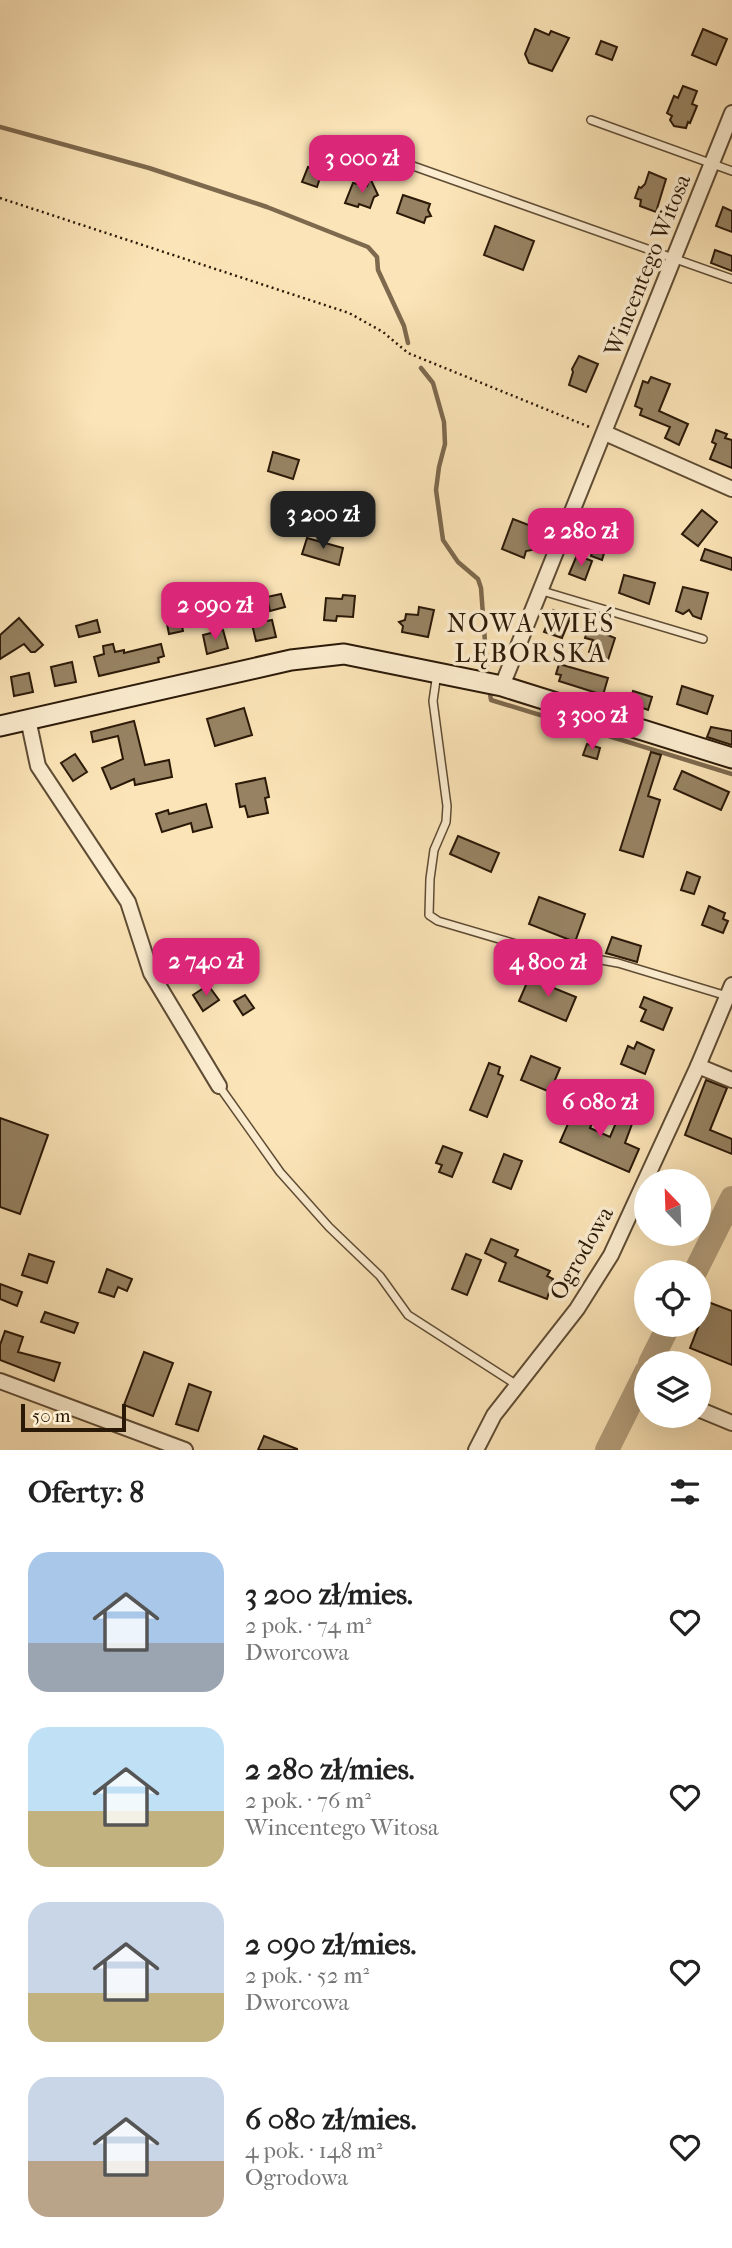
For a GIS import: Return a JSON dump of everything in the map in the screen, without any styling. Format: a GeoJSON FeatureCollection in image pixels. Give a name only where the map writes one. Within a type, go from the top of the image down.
{"type":"FeatureCollection","features":[{"type":"Feature","properties":{"kind":"street","name":"Wincentego Witosa"},"geometry":{"type":"LineString","coordinates":[[502,686],[732,113]]}},
{"type":"Feature","properties":{"kind":"street"},"geometry":{"type":"LineString","coordinates":[[605,433],[732,489]]}},
{"type":"Feature","properties":{"kind":"street"},"geometry":{"type":"LineString","coordinates":[[0,726],[292,660],[344,654],[502,686],[732,758]]}},
{"type":"Feature","properties":{"kind":"street"},"geometry":{"type":"LineString","coordinates":[[28,719],[38,766],[128,901],[151,973],[219,1086]]}},
{"type":"Feature","properties":{"kind":"street","name":"Ogrodowa"},"geometry":{"type":"LineString","coordinates":[[476,1450],[494,1415],[577,1309],[611,1255],[730,991]]}},
{"type":"Feature","properties":{"kind":"street"},"geometry":{"type":"LineString","coordinates":[[698,1066],[732,1080]]}},
{"type":"Feature","properties":{"kind":"street"},"geometry":{"type":"LineString","coordinates":[[0,1381],[185,1450]]}},
{"type":"Feature","properties":{"kind":"street"},"geometry":{"type":"LineString","coordinates":[[711,1414],[732,1423]]}},
{"type":"Feature","properties":{"kind":"lane"},"geometry":{"type":"LineString","coordinates":[[591,120],[732,171]]}},
{"type":"Feature","properties":{"kind":"lane"},"geometry":{"type":"LineString","coordinates":[[366,153],[399,161],[732,279]]}},
{"type":"Feature","properties":{"kind":"lane"},"geometry":{"type":"LineString","coordinates":[[539,590],[703,639]]}},
{"type":"Feature","properties":{"kind":"lane"},"geometry":{"type":"LineString","coordinates":[[437,673],[433,701],[447,806],[446,822],[434,850],[429,915],[438,921],[543,951],[618,963],[730,991]]}},
{"type":"Feature","properties":{"kind":"lane"},"geometry":{"type":"LineString","coordinates":[[219,1086],[280,1172],[329,1227],[380,1276],[408,1315],[517,1385]]}},
{"type":"Feature","properties":{"kind":"path"},"geometry":{"type":"LineString","coordinates":[[0,198],[349,313],[383,332],[408,353],[605,433]]}},
{"type":"Feature","properties":{"kind":"building"},"geometry":{"type":"Polygon","coordinates":[[[535,29],[549,35],[551,31],[569,38],[552,71],[529,63],[525,54],[535,29]]]}},
{"type":"Feature","properties":{"kind":"building"},"geometry":{"type":"Polygon","coordinates":[[[703,29],[727,39],[716,65],[692,55],[703,29]]]}},
{"type":"Feature","properties":{"kind":"building"},"geometry":{"type":"Polygon","coordinates":[[[601,41],[617,47],[612,60],[596,54],[601,41]]]}},
{"type":"Feature","properties":{"kind":"building"},"geometry":{"type":"Polygon","coordinates":[[[683,86],[697,91],[692,104],[697,106],[686,128],[674,126],[670,120],[672,116],[667,113],[674,96],[678,98],[683,86]]]}},
{"type":"Feature","properties":{"kind":"building"},"geometry":{"type":"Polygon","coordinates":[[[308,167],[322,172],[317,187],[302,182],[308,167]]]}},
{"type":"Feature","properties":{"kind":"building"},"geometry":{"type":"Polygon","coordinates":[[[649,172],[666,179],[656,212],[640,206],[641,200],[635,198],[639,187],[645,184],[649,172]]]}},
{"type":"Feature","properties":{"kind":"building"},"geometry":{"type":"Polygon","coordinates":[[[370,178],[378,195],[374,197],[370,208],[345,203],[353,183],[367,186],[370,178]]]}},
{"type":"Feature","properties":{"kind":"building"},"geometry":{"type":"Polygon","coordinates":[[[403,195],[430,204],[428,210],[431,216],[426,217],[424,223],[397,213],[403,195]]]}},
{"type":"Feature","properties":{"kind":"building"},"geometry":{"type":"Polygon","coordinates":[[[723,207],[732,211],[732,232],[716,226],[723,207]]]}},
{"type":"Feature","properties":{"kind":"building"},"geometry":{"type":"Polygon","coordinates":[[[495,226],[534,241],[523,270],[484,255],[495,226]]]}},
{"type":"Feature","properties":{"kind":"building"},"geometry":{"type":"Polygon","coordinates":[[[715,250],[732,256],[732,271],[711,263],[715,250]]]}},
{"type":"Feature","properties":{"kind":"building"},"geometry":{"type":"Polygon","coordinates":[[[579,356],[598,364],[586,392],[569,385],[572,369],[579,356]]]}},
{"type":"Feature","properties":{"kind":"building"},"geometry":{"type":"Polygon","coordinates":[[[651,377],[670,384],[659,411],[688,424],[679,445],[665,438],[670,427],[640,415],[642,409],[635,406],[643,381],[648,383],[651,377]]]}},
{"type":"Feature","properties":{"kind":"building"},"geometry":{"type":"Polygon","coordinates":[[[716,430],[727,434],[725,438],[732,440],[732,468],[710,459],[716,444],[712,442],[716,430]]]}},
{"type":"Feature","properties":{"kind":"building"},"geometry":{"type":"Polygon","coordinates":[[[273,452],[299,460],[293,479],[268,471],[273,452]]]}},
{"type":"Feature","properties":{"kind":"building"},"geometry":{"type":"Polygon","coordinates":[[[702,510],[717,522],[698,546],[682,534],[702,510]]]}},
{"type":"Feature","properties":{"kind":"building"},"geometry":{"type":"Polygon","coordinates":[[[513,519],[539,529],[533,544],[537,549],[526,551],[524,558],[502,549],[513,519]]]}},
{"type":"Feature","properties":{"kind":"building"},"geometry":{"type":"Polygon","coordinates":[[[307,538],[343,548],[339,565],[302,554],[307,538]]]}},
{"type":"Feature","properties":{"kind":"building"},"geometry":{"type":"Polygon","coordinates":[[[594,546],[605,550],[602,560],[591,556],[594,546]]]}},
{"type":"Feature","properties":{"kind":"building"},"geometry":{"type":"Polygon","coordinates":[[[705,549],[732,558],[732,570],[701,560],[705,549]]]}},
{"type":"Feature","properties":{"kind":"building"},"geometry":{"type":"Polygon","coordinates":[[[577,555],[592,561],[585,580],[569,574],[577,555]]]}},
{"type":"Feature","properties":{"kind":"building"},"geometry":{"type":"Polygon","coordinates":[[[624,575],[655,583],[649,604],[619,593],[624,575]]]}},
{"type":"Feature","properties":{"kind":"building"},"geometry":{"type":"Polygon","coordinates":[[[224,587],[232,619],[217,622],[213,606],[195,611],[191,594],[224,587]]]}},
{"type":"Feature","properties":{"kind":"building"},"geometry":{"type":"Polygon","coordinates":[[[683,587],[708,593],[701,619],[693,616],[689,610],[683,614],[676,611],[683,587]]]}},
{"type":"Feature","properties":{"kind":"building"},"geometry":{"type":"Polygon","coordinates":[[[281,594],[285,607],[270,611],[267,597],[281,594]]]}},
{"type":"Feature","properties":{"kind":"building"},"geometry":{"type":"Polygon","coordinates":[[[343,595],[355,596],[353,617],[337,616],[336,621],[324,620],[326,598],[342,599],[343,595]]]}},
{"type":"Feature","properties":{"kind":"building"},"geometry":{"type":"Polygon","coordinates":[[[419,607],[434,610],[428,637],[402,632],[403,626],[399,622],[405,620],[406,614],[418,615],[419,607]]]}},
{"type":"Feature","properties":{"kind":"building"},"geometry":{"type":"Polygon","coordinates":[[[553,610],[571,616],[562,638],[544,632],[553,610]]]}},
{"type":"Feature","properties":{"kind":"building"},"geometry":{"type":"Polygon","coordinates":[[[179,611],[183,631],[169,634],[165,614],[179,611]]]}},
{"type":"Feature","properties":{"kind":"building"},"geometry":{"type":"Polygon","coordinates":[[[19,618],[43,645],[31,652],[24,644],[0,659],[0,635],[19,618]]]}},
{"type":"Feature","properties":{"kind":"building"},"geometry":{"type":"Polygon","coordinates":[[[97,620],[100,632],[79,637],[76,626],[97,620]]]}},
{"type":"Feature","properties":{"kind":"building"},"geometry":{"type":"Polygon","coordinates":[[[272,620],[276,637],[256,641],[252,624],[272,620]]]}},
{"type":"Feature","properties":{"kind":"building"},"geometry":{"type":"Polygon","coordinates":[[[588,627],[615,638],[608,660],[589,652],[593,640],[585,638],[588,627]]]}},
{"type":"Feature","properties":{"kind":"building"},"geometry":{"type":"Polygon","coordinates":[[[223,630],[228,648],[207,654],[203,635],[223,630]]]}},
{"type":"Feature","properties":{"kind":"building"},"geometry":{"type":"Polygon","coordinates":[[[113,644],[115,652],[124,650],[124,653],[161,644],[164,656],[158,658],[159,662],[99,676],[94,657],[104,654],[103,646],[113,644]]]}},
{"type":"Feature","properties":{"kind":"building"},"geometry":{"type":"Polygon","coordinates":[[[72,662],[76,682],[55,686],[51,667],[72,662]]]}},
{"type":"Feature","properties":{"kind":"building"},"geometry":{"type":"Polygon","coordinates":[[[559,664],[608,678],[603,695],[559,681],[561,675],[556,674],[559,664]]]}},
{"type":"Feature","properties":{"kind":"building"},"geometry":{"type":"Polygon","coordinates":[[[29,673],[33,692],[14,696],[11,677],[29,673]]]}},
{"type":"Feature","properties":{"kind":"building"},"geometry":{"type":"Polygon","coordinates":[[[682,686],[713,696],[707,714],[677,704],[682,686]]]}},
{"type":"Feature","properties":{"kind":"building"},"geometry":{"type":"Polygon","coordinates":[[[633,691],[652,697],[648,710],[629,703],[633,691]]]}},
{"type":"Feature","properties":{"kind":"building"},"geometry":{"type":"Polygon","coordinates":[[[244,708],[252,735],[215,746],[207,719],[244,708]]]}},
{"type":"Feature","properties":{"kind":"building"},"geometry":{"type":"Polygon","coordinates":[[[134,721],[145,765],[169,760],[172,777],[135,785],[134,779],[111,789],[102,768],[123,759],[118,736],[93,742],[91,732],[134,721]]]}},
{"type":"Feature","properties":{"kind":"building"},"geometry":{"type":"Polygon","coordinates":[[[711,727],[732,731],[732,745],[707,737],[711,727]]]}},
{"type":"Feature","properties":{"kind":"building"},"geometry":{"type":"Polygon","coordinates":[[[587,744],[600,748],[597,759],[583,755],[587,744]]]}},
{"type":"Feature","properties":{"kind":"building"},"geometry":{"type":"Polygon","coordinates":[[[651,752],[661,755],[648,796],[660,800],[643,857],[620,850],[651,752]]]}},
{"type":"Feature","properties":{"kind":"building"},"geometry":{"type":"Polygon","coordinates":[[[75,754],[87,772],[73,781],[61,763],[75,754]]]}},
{"type":"Feature","properties":{"kind":"building"},"geometry":{"type":"Polygon","coordinates":[[[682,771],[729,792],[721,810],[674,789],[682,771]]]}},
{"type":"Feature","properties":{"kind":"building"},"geometry":{"type":"Polygon","coordinates":[[[265,778],[269,797],[265,798],[268,813],[248,817],[245,806],[240,807],[236,784],[265,778]]]}},
{"type":"Feature","properties":{"kind":"building"},"geometry":{"type":"Polygon","coordinates":[[[206,804],[212,827],[193,832],[191,823],[162,832],[156,814],[168,810],[169,814],[206,804]]]}},
{"type":"Feature","properties":{"kind":"building"},"geometry":{"type":"Polygon","coordinates":[[[458,836],[499,853],[491,872],[450,854],[458,836]]]}},
{"type":"Feature","properties":{"kind":"building"},"geometry":{"type":"Polygon","coordinates":[[[687,872],[700,877],[694,894],[681,890],[687,872]]]}},
{"type":"Feature","properties":{"kind":"building"},"geometry":{"type":"Polygon","coordinates":[[[539,897],[585,914],[575,942],[529,924],[539,897]]]}},
{"type":"Feature","properties":{"kind":"building"},"geometry":{"type":"Polygon","coordinates":[[[709,906],[725,913],[723,919],[728,921],[723,933],[702,925],[709,906]]]}},
{"type":"Feature","properties":{"kind":"building"},"geometry":{"type":"Polygon","coordinates":[[[612,937],[641,946],[637,962],[606,953],[612,937]]]}},
{"type":"Feature","properties":{"kind":"building"},"geometry":{"type":"Polygon","coordinates":[[[529,978],[576,997],[566,1021],[519,1001],[529,978]]]}},
{"type":"Feature","properties":{"kind":"building"},"geometry":{"type":"Polygon","coordinates":[[[208,985],[219,1000],[203,1011],[193,995],[208,985]]]}},
{"type":"Feature","properties":{"kind":"building"},"geometry":{"type":"Polygon","coordinates":[[[245,995],[254,1008],[243,1015],[234,1001],[245,995]]]}},
{"type":"Feature","properties":{"kind":"building"},"geometry":{"type":"Polygon","coordinates":[[[644,997],[672,1008],[663,1030],[641,1021],[646,1010],[640,1007],[644,997]]]}},
{"type":"Feature","properties":{"kind":"building"},"geometry":{"type":"Polygon","coordinates":[[[637,1042],[654,1050],[645,1074],[621,1064],[628,1046],[634,1049],[637,1042]]]}},
{"type":"Feature","properties":{"kind":"building"},"geometry":{"type":"Polygon","coordinates":[[[531,1056],[560,1068],[550,1092],[521,1080],[531,1056]]]}},
{"type":"Feature","properties":{"kind":"building"},"geometry":{"type":"Polygon","coordinates":[[[489,1063],[500,1067],[498,1074],[503,1076],[487,1117],[470,1110],[489,1063]]]}},
{"type":"Feature","properties":{"kind":"building"},"geometry":{"type":"Polygon","coordinates":[[[706,1080],[727,1088],[710,1130],[732,1139],[732,1154],[685,1135],[706,1080]]]}},
{"type":"Feature","properties":{"kind":"building"},"geometry":{"type":"Polygon","coordinates":[[[578,1101],[598,1109],[590,1128],[610,1137],[618,1118],[632,1124],[625,1143],[639,1149],[629,1172],[560,1142],[578,1101]]]}},
{"type":"Feature","properties":{"kind":"building"},"geometry":{"type":"Polygon","coordinates":[[[0,1118],[48,1135],[20,1214],[0,1207],[0,1118]]]}},
{"type":"Feature","properties":{"kind":"building"},"geometry":{"type":"Polygon","coordinates":[[[443,1146],[462,1153],[452,1177],[439,1172],[442,1165],[436,1163],[443,1146]]]}},
{"type":"Feature","properties":{"kind":"building"},"geometry":{"type":"Polygon","coordinates":[[[504,1154],[522,1161],[511,1189],[493,1182],[504,1154]]]}},
{"type":"Feature","properties":{"kind":"building"},"geometry":{"type":"Polygon","coordinates":[[[491,1239],[518,1250],[515,1256],[550,1271],[547,1276],[553,1279],[547,1299],[499,1281],[506,1263],[485,1253],[491,1239]]]}},
{"type":"Feature","properties":{"kind":"building"},"geometry":{"type":"Polygon","coordinates":[[[29,1254],[54,1262],[47,1283],[22,1275],[29,1254]]]}},
{"type":"Feature","properties":{"kind":"building"},"geometry":{"type":"Polygon","coordinates":[[[466,1254],[481,1260],[467,1295],[452,1289],[466,1254]]]}},
{"type":"Feature","properties":{"kind":"building"},"geometry":{"type":"Polygon","coordinates":[[[107,1269],[132,1279],[127,1291],[118,1287],[114,1297],[99,1292],[107,1269]]]}},
{"type":"Feature","properties":{"kind":"building"},"geometry":{"type":"Polygon","coordinates":[[[0,1284],[22,1292],[17,1306],[0,1299],[0,1284]]]}},
{"type":"Feature","properties":{"kind":"building"},"geometry":{"type":"Polygon","coordinates":[[[711,1303],[732,1311],[732,1365],[711,1356],[711,1351],[690,1348],[694,1337],[711,1337],[711,1303]]]}},
{"type":"Feature","properties":{"kind":"building"},"geometry":{"type":"Polygon","coordinates":[[[45,1312],[78,1323],[74,1333],[41,1322],[45,1312]]]}},
{"type":"Feature","properties":{"kind":"building"},"geometry":{"type":"Polygon","coordinates":[[[5,1331],[23,1337],[18,1352],[60,1363],[54,1381],[0,1360],[0,1345],[5,1331]]]}},
{"type":"Feature","properties":{"kind":"building"},"geometry":{"type":"Polygon","coordinates":[[[144,1352],[173,1363],[153,1416],[124,1405],[144,1352]]]}},
{"type":"Feature","properties":{"kind":"building"},"geometry":{"type":"Polygon","coordinates":[[[189,1384],[211,1392],[198,1431],[176,1424],[189,1384]]]}},
{"type":"Feature","properties":{"kind":"building"},"geometry":{"type":"Polygon","coordinates":[[[264,1436],[297,1449],[297,1450],[258,1450],[264,1436]]]}},
{"type":"Feature","properties":{"kind":"waterway"},"geometry":{"type":"LineString","coordinates":[[0,127],[149,168],[267,207],[368,247],[377,257],[378,270],[404,326],[408,343]]}},
{"type":"Feature","properties":{"kind":"waterway"},"geometry":{"type":"LineString","coordinates":[[421,368],[433,383],[444,422],[445,444],[436,490],[443,540],[458,562],[478,579],[487,669]]}},
{"type":"Feature","properties":{"kind":"waterway"},"geometry":{"type":"LineString","coordinates":[[490,694],[491,700],[732,774]]}},
{"type":"Feature","properties":{"kind":"waterway"},"geometry":{"type":"LineString","coordinates":[[701,1260],[732,1198]]}},
{"type":"Feature","properties":{"kind":"waterway"},"geometry":{"type":"LineString","coordinates":[[656,1351],[663,1337]]}},
{"type":"Feature","properties":{"kind":"waterway"},"geometry":{"type":"LineString","coordinates":[[607,1450],[634,1396]]}},
{"type":"Feature","properties":{"kind":"district","name":"NOWA WIEŚ LĘBORSKA"},"geometry":{"type":"Point","coordinates":[531,638]}}]}
